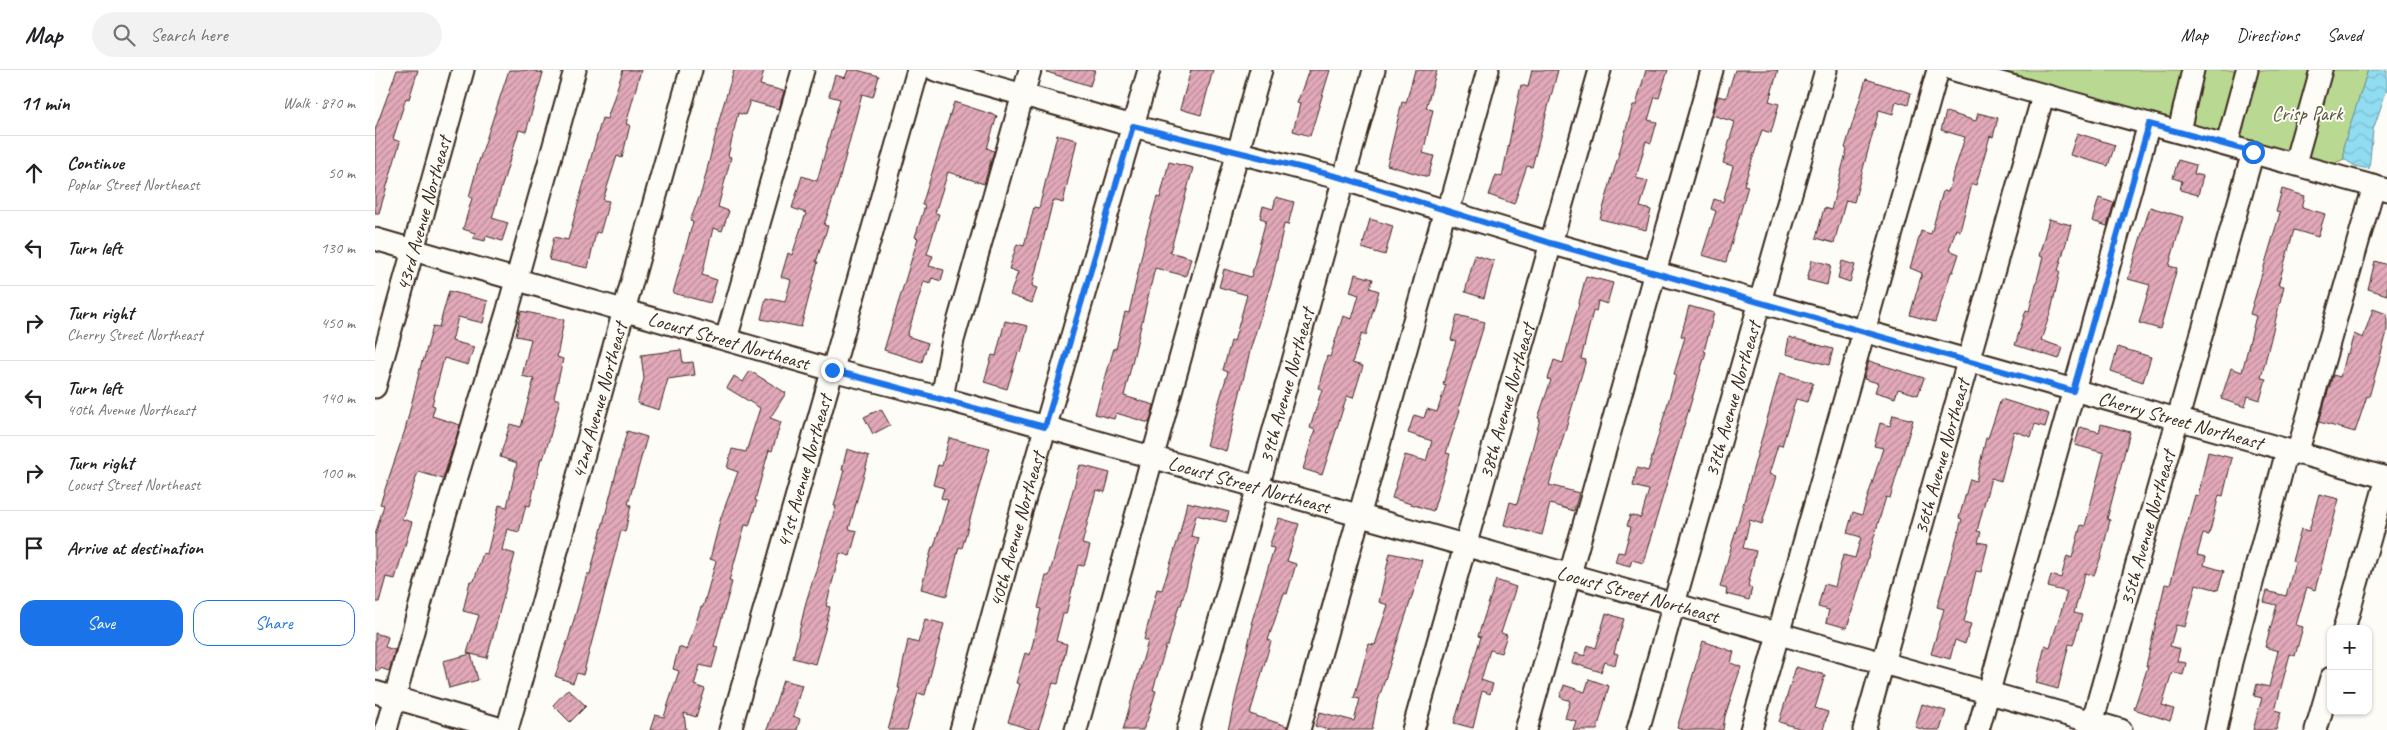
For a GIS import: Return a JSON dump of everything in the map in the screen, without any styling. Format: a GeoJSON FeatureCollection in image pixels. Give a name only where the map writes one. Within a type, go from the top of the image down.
{"type":"FeatureCollection","features":[{"type":"Feature","properties":{"kind":"street","name":"43rd Avenue Northeast"},"geometry":{"type":"LineString","coordinates":[[375,387],[463,70]]}},
{"type":"Feature","properties":{"kind":"street"},"geometry":{"type":"LineString","coordinates":[[386,730],[385,695],[440,532],[517,279],[575,70]]}},
{"type":"Feature","properties":{"kind":"street","name":"42nd Avenue Northeast"},"geometry":{"type":"LineString","coordinates":[[506,730],[691,70]]}},
{"type":"Feature","properties":{"kind":"street"},"geometry":{"type":"LineString","coordinates":[[726,339],[803,70]]}},
{"type":"Feature","properties":{"kind":"street","name":"41st Avenue Northeast"},"geometry":{"type":"LineString","coordinates":[[730,730],[918,70]]}},
{"type":"Feature","properties":{"kind":"street","name":"Cherry Street Northeast"},"geometry":{"type":"LineString","coordinates":[[935,70],[1133,126],[1343,178],[1550,243],[1968,360],[2177,421],[2387,478]]}},
{"type":"Feature","properties":{"kind":"street"},"geometry":{"type":"LineString","coordinates":[[942,398],[953,340],[1030,70]]}},
{"type":"Feature","properties":{"kind":"street","name":"40th Avenue Northeast"},"geometry":{"type":"LineString","coordinates":[[961,730],[1045,427],[1149,70]]}},
{"type":"Feature","properties":{"kind":"street"},"geometry":{"type":"LineString","coordinates":[[1076,730],[1154,458],[1261,70]]}},
{"type":"Feature","properties":{"kind":"street","name":"39th Avenue Northeast"},"geometry":{"type":"LineString","coordinates":[[1188,730],[1258,487],[1373,70]]}},
{"type":"Feature","properties":{"kind":"street"},"geometry":{"type":"LineString","coordinates":[[1299,730],[1445,210],[1453,196],[1488,70]]}},
{"type":"Feature","properties":{"kind":"street","name":"38th Avenue Northeast"},"geometry":{"type":"LineString","coordinates":[[1413,730],[1600,70]]}},
{"type":"Feature","properties":{"kind":"street"},"geometry":{"type":"LineString","coordinates":[[1526,730],[1712,70]]}},
{"type":"Feature","properties":{"kind":"street","name":"37th Avenue Northeast"},"geometry":{"type":"LineString","coordinates":[[1639,730],[1826,70]]}},
{"type":"Feature","properties":{"kind":"street"},"geometry":{"type":"LineString","coordinates":[[1751,730],[1938,70]]}},
{"type":"Feature","properties":{"kind":"street"},"geometry":{"type":"LineString","coordinates":[[1955,70],[2043,96],[2227,144],[2381,188],[2292,452],[2231,662],[2216,730]]}},
{"type":"Feature","properties":{"kind":"street"},"geometry":{"type":"LineString","coordinates":[[2179,131],[2193,70]]}},
{"type":"Feature","properties":{"kind":"street"},"geometry":{"type":"LineString","coordinates":[[2227,144],[2247,70]]}},
{"type":"Feature","properties":{"kind":"street"},"geometry":{"type":"LineString","coordinates":[[2295,163],[2321,70]]}},
{"type":"Feature","properties":{"kind":"street","name":"36th Avenue Northeast"},"geometry":{"type":"LineString","coordinates":[[1864,730],[2043,96]]}},
{"type":"Feature","properties":{"kind":"street"},"geometry":{"type":"LineString","coordinates":[[1978,730],[2149,124]]}},
{"type":"Feature","properties":{"kind":"street","name":"35th Avenue Northeast"},"geometry":{"type":"LineString","coordinates":[[2091,726],[2253,152]]}},
{"type":"Feature","properties":{"kind":"street","name":"Locust Street Northeast"},"geometry":{"type":"LineString","coordinates":[[375,239],[832,370],[942,398],[1465,545],[1674,606],[1988,692],[2091,726],[2121,730]]}},
{"type":"Feature","properties":{"kind":"street"},"geometry":{"type":"LineString","coordinates":[[2346,625],[2387,478]]}},
{"type":"Feature","properties":{"kind":"street"},"geometry":{"type":"LineString","coordinates":[[2316,730],[2327,692]]}},
{"type":"Feature","properties":{"kind":"street"},"geometry":{"type":"LineString","coordinates":[[385,695],[506,730]]}},
{"type":"Feature","properties":{"kind":"green space","name":"Crisp Park"},"geometry":{"type":"Polygon","coordinates":[[[1992,70],[2368,70],[2344,144],[2344,159],[2333,164],[1992,70]]]}},
{"type":"Feature","properties":{"kind":"water"},"geometry":{"type":"Polygon","coordinates":[[[2368,70],[2387,70],[2387,89],[2373,130],[2369,169],[2355,166],[2344,159],[2344,144],[2368,70]]]}},
{"type":"Feature","properties":{"kind":"building"},"geometry":{"type":"Polygon","coordinates":[[[397,70],[418,70],[409,99],[406,98],[393,139],[400,142],[379,213],[375,213],[375,130],[397,70]]]}},
{"type":"Feature","properties":{"kind":"building"},"geometry":{"type":"Polygon","coordinates":[[[509,70],[530,70],[543,73],[526,132],[519,130],[492,218],[508,223],[502,241],[486,236],[485,241],[473,238],[475,233],[463,229],[472,198],[469,197],[478,164],[509,70]]]}},
{"type":"Feature","properties":{"kind":"building"},"geometry":{"type":"Polygon","coordinates":[[[623,70],[641,70],[626,124],[630,125],[622,158],[617,156],[603,200],[609,201],[600,233],[596,232],[588,268],[549,260],[554,237],[568,240],[602,118],[607,119],[623,70]]]}},
{"type":"Feature","properties":{"kind":"building"},"geometry":{"type":"Polygon","coordinates":[[[734,70],[764,70],[760,85],[784,91],[779,109],[750,101],[745,115],[738,113],[728,156],[731,157],[718,207],[729,211],[722,231],[713,228],[702,275],[717,280],[710,303],[673,293],[693,222],[690,221],[702,190],[734,70]]]}},
{"type":"Feature","properties":{"kind":"building"},"geometry":{"type":"Polygon","coordinates":[[[848,70],[857,70],[879,76],[873,97],[862,94],[839,181],[824,225],[828,226],[816,262],[818,262],[801,327],[761,319],[766,298],[785,302],[791,280],[781,277],[788,253],[792,255],[806,213],[792,208],[802,176],[817,181],[840,99],[829,96],[835,75],[845,78],[848,70]]]}},
{"type":"Feature","properties":{"kind":"building"},"geometry":{"type":"Polygon","coordinates":[[[1047,70],[1095,70],[1090,86],[1047,72],[1047,70]]]}},
{"type":"Feature","properties":{"kind":"building"},"geometry":{"type":"Polygon","coordinates":[[[1191,70],[1213,70],[1201,115],[1180,109],[1191,70]]]}},
{"type":"Feature","properties":{"kind":"building"},"geometry":{"type":"Polygon","coordinates":[[[1309,70],[1330,70],[1310,136],[1293,131],[1300,104],[1297,103],[1309,70]]]}},
{"type":"Feature","properties":{"kind":"building"},"geometry":{"type":"Polygon","coordinates":[[[1415,70],[1437,70],[1426,108],[1433,110],[1423,153],[1434,156],[1428,177],[1387,165],[1402,102],[1406,103],[1415,70]]]}},
{"type":"Feature","properties":{"kind":"building"},"geometry":{"type":"Polygon","coordinates":[[[1532,70],[1558,70],[1532,167],[1527,166],[1514,204],[1489,195],[1496,175],[1502,177],[1521,85],[1528,87],[1532,70]]]}},
{"type":"Feature","properties":{"kind":"building"},"geometry":{"type":"Polygon","coordinates":[[[1646,70],[1668,70],[1659,98],[1655,97],[1648,120],[1657,122],[1651,143],[1646,141],[1636,178],[1648,181],[1640,207],[1651,210],[1646,230],[1600,219],[1633,105],[1636,105],[1646,70]]]}},
{"type":"Feature","properties":{"kind":"building"},"geometry":{"type":"Polygon","coordinates":[[[1735,70],[1778,70],[1769,101],[1779,104],[1771,133],[1762,130],[1744,185],[1748,186],[1726,262],[1702,255],[1716,211],[1711,209],[1714,199],[1723,202],[1733,166],[1723,163],[1735,122],[1712,115],[1718,96],[1726,98],[1735,70]]]}},
{"type":"Feature","properties":{"kind":"building"},"geometry":{"type":"Polygon","coordinates":[[[1866,79],[1911,93],[1908,105],[1896,101],[1893,114],[1879,110],[1854,202],[1846,200],[1834,243],[1816,238],[1824,208],[1831,210],[1847,149],[1845,148],[1866,79]]]}},
{"type":"Feature","properties":{"kind":"building"},"geometry":{"type":"Polygon","coordinates":[[[954,102],[997,116],[987,148],[994,151],[984,184],[948,172],[935,213],[939,214],[927,254],[933,256],[929,266],[944,270],[941,281],[932,278],[930,283],[924,281],[907,336],[928,343],[922,362],[884,350],[918,238],[915,237],[925,206],[922,205],[954,102]]]}},
{"type":"Feature","properties":{"kind":"building"},"geometry":{"type":"Polygon","coordinates":[[[1946,112],[1976,121],[1978,113],[1998,118],[1993,137],[1990,136],[1976,185],[1972,184],[1960,231],[1956,229],[1949,250],[1959,254],[1953,272],[1951,272],[1935,322],[1910,315],[1922,273],[1910,268],[1921,231],[1931,234],[1943,191],[1948,192],[1965,137],[1941,130],[1946,112]]]}},
{"type":"Feature","properties":{"kind":"building"},"geometry":{"type":"Polygon","coordinates":[[[2077,133],[2115,145],[2108,166],[2070,155],[2077,133]]]}},
{"type":"Feature","properties":{"kind":"building"},"geometry":{"type":"Polygon","coordinates":[[[1057,135],[1077,140],[1063,203],[1053,200],[1032,286],[1037,288],[1032,303],[1010,295],[1018,272],[1009,269],[1017,244],[1024,246],[1034,207],[1039,208],[1057,135]]]}},
{"type":"Feature","properties":{"kind":"building"},"geometry":{"type":"Polygon","coordinates":[[[2178,160],[2196,165],[2194,174],[2203,176],[2198,195],[2180,190],[2182,181],[2173,178],[2178,160]]]}},
{"type":"Feature","properties":{"kind":"building"},"geometry":{"type":"Polygon","coordinates":[[[1169,162],[1193,168],[1170,252],[1191,258],[1186,276],[1155,268],[1124,396],[1154,405],[1149,423],[1116,413],[1114,419],[1095,414],[1114,348],[1116,349],[1125,312],[1129,313],[1146,236],[1157,197],[1160,198],[1169,162]]]}},
{"type":"Feature","properties":{"kind":"building"},"geometry":{"type":"Polygon","coordinates":[[[2282,189],[2305,196],[2302,207],[2325,214],[2318,237],[2294,230],[2278,285],[2284,286],[2261,378],[2266,379],[2260,400],[2248,396],[2245,407],[2221,399],[2231,368],[2242,372],[2256,316],[2250,314],[2280,213],[2276,212],[2282,189]]]}},
{"type":"Feature","properties":{"kind":"building"},"geometry":{"type":"Polygon","coordinates":[[[1276,197],[1294,202],[1288,225],[1284,224],[1273,277],[1251,347],[1226,451],[1206,445],[1228,372],[1223,370],[1231,341],[1234,342],[1247,295],[1219,287],[1224,269],[1251,277],[1266,220],[1260,218],[1263,206],[1273,209],[1276,197]]]}},
{"type":"Feature","properties":{"kind":"building"},"geometry":{"type":"Polygon","coordinates":[[[2099,198],[2114,203],[2107,226],[2092,221],[2099,198]]]}},
{"type":"Feature","properties":{"kind":"building"},"geometry":{"type":"Polygon","coordinates":[[[2150,207],[2183,217],[2169,266],[2177,268],[2160,329],[2139,323],[2150,285],[2128,279],[2150,207]]]}},
{"type":"Feature","properties":{"kind":"building"},"geometry":{"type":"Polygon","coordinates":[[[1370,219],[1393,226],[1385,255],[1362,248],[1370,219]]]}},
{"type":"Feature","properties":{"kind":"building"},"geometry":{"type":"Polygon","coordinates":[[[2049,219],[2071,225],[2058,271],[2060,271],[2051,311],[2041,340],[2063,348],[2059,359],[2015,345],[2026,310],[2029,311],[2043,257],[2039,256],[2049,219]]]}},
{"type":"Feature","properties":{"kind":"building"},"geometry":{"type":"Polygon","coordinates":[[[1475,255],[1494,261],[1484,298],[1465,292],[1475,255]]]}},
{"type":"Feature","properties":{"kind":"building"},"geometry":{"type":"Polygon","coordinates":[[[1812,260],[1831,265],[1827,285],[1807,280],[1812,260]]]}},
{"type":"Feature","properties":{"kind":"building"},"geometry":{"type":"Polygon","coordinates":[[[1842,261],[1855,265],[1850,282],[1838,278],[1842,261]]]}},
{"type":"Feature","properties":{"kind":"building"},"geometry":{"type":"Polygon","coordinates":[[[2375,261],[2387,265],[2387,295],[2368,289],[2375,261]]]}},
{"type":"Feature","properties":{"kind":"building"},"geometry":{"type":"Polygon","coordinates":[[[1355,274],[1373,279],[1370,288],[1379,291],[1366,335],[1362,333],[1352,363],[1363,366],[1353,398],[1347,396],[1322,475],[1303,469],[1315,430],[1310,428],[1322,389],[1318,388],[1327,356],[1330,357],[1343,316],[1352,319],[1359,295],[1350,292],[1355,274]]]}},
{"type":"Feature","properties":{"kind":"building"},"geometry":{"type":"Polygon","coordinates":[[[1586,276],[1613,283],[1607,304],[1598,301],[1596,312],[1593,311],[1581,359],[1586,360],[1549,485],[1579,493],[1574,511],[1550,504],[1542,535],[1504,525],[1510,502],[1517,504],[1540,419],[1538,418],[1551,380],[1548,379],[1554,360],[1563,363],[1586,276]]]}},
{"type":"Feature","properties":{"kind":"building"},"geometry":{"type":"Polygon","coordinates":[[[449,291],[488,301],[483,323],[458,317],[452,341],[474,347],[468,365],[444,358],[432,405],[435,406],[432,416],[460,425],[443,479],[419,472],[417,475],[402,519],[412,522],[395,579],[386,577],[379,602],[375,602],[375,535],[384,505],[380,504],[405,430],[422,361],[433,326],[439,327],[449,291]]]}},
{"type":"Feature","properties":{"kind":"building"},"geometry":{"type":"Polygon","coordinates":[[[1689,306],[1714,313],[1704,351],[1706,352],[1643,563],[1632,560],[1630,566],[1615,562],[1618,552],[1624,553],[1631,527],[1627,526],[1630,515],[1641,518],[1649,490],[1633,486],[1637,468],[1648,471],[1676,375],[1674,374],[1685,337],[1681,336],[1689,306]]]}},
{"type":"Feature","properties":{"kind":"building"},"geometry":{"type":"Polygon","coordinates":[[[2373,309],[2387,314],[2387,332],[2369,397],[2367,396],[2355,432],[2319,422],[2333,375],[2340,377],[2346,353],[2348,354],[2354,334],[2363,338],[2373,309]]]}},
{"type":"Feature","properties":{"kind":"building"},"geometry":{"type":"Polygon","coordinates":[[[521,311],[564,320],[557,357],[563,359],[554,398],[560,400],[543,459],[541,458],[530,506],[526,505],[519,532],[507,529],[502,550],[515,554],[487,658],[467,653],[479,615],[463,611],[470,581],[474,581],[483,553],[487,554],[499,505],[507,507],[517,463],[500,457],[510,424],[521,427],[534,379],[522,376],[531,339],[516,336],[521,311]]]}},
{"type":"Feature","properties":{"kind":"building"},"geometry":{"type":"Polygon","coordinates":[[[1457,315],[1485,322],[1458,409],[1460,410],[1446,453],[1450,454],[1433,511],[1392,498],[1405,455],[1426,461],[1432,441],[1408,433],[1414,415],[1424,418],[1427,409],[1437,412],[1446,385],[1443,384],[1456,341],[1451,340],[1457,315]]]}},
{"type":"Feature","properties":{"kind":"building"},"geometry":{"type":"Polygon","coordinates":[[[1005,321],[1028,326],[1021,353],[1018,352],[1007,389],[984,382],[992,355],[996,356],[1005,321]]]}},
{"type":"Feature","properties":{"kind":"building"},"geometry":{"type":"Polygon","coordinates":[[[1789,337],[1833,349],[1829,365],[1786,354],[1789,337]]]}},
{"type":"Feature","properties":{"kind":"building"},"geometry":{"type":"Polygon","coordinates":[[[2118,347],[2151,357],[2143,382],[2111,371],[2118,347]]]}},
{"type":"Feature","properties":{"kind":"building"},"geometry":{"type":"Polygon","coordinates":[[[681,350],[683,363],[693,362],[695,375],[668,379],[659,410],[637,403],[644,379],[641,355],[681,350]]]}},
{"type":"Feature","properties":{"kind":"building"},"geometry":{"type":"Polygon","coordinates":[[[1869,361],[1924,378],[1918,395],[1898,389],[1895,398],[1875,392],[1878,383],[1864,379],[1869,361]]]}},
{"type":"Feature","properties":{"kind":"building"},"geometry":{"type":"Polygon","coordinates":[[[750,371],[786,393],[770,418],[781,422],[772,451],[769,450],[755,500],[757,501],[749,526],[745,525],[729,581],[732,582],[714,646],[718,647],[712,668],[700,665],[694,685],[705,689],[696,717],[684,713],[686,730],[650,730],[655,715],[664,717],[679,671],[673,669],[679,647],[687,650],[701,607],[703,607],[716,561],[710,559],[721,517],[738,472],[727,468],[732,449],[746,452],[760,408],[727,388],[734,376],[743,382],[750,371]]]}},
{"type":"Feature","properties":{"kind":"building"},"geometry":{"type":"Polygon","coordinates":[[[1780,373],[1813,383],[1807,402],[1796,399],[1782,446],[1778,445],[1769,474],[1776,476],[1762,524],[1750,520],[1743,548],[1756,551],[1748,586],[1752,588],[1749,600],[1726,594],[1727,589],[1720,587],[1780,373]]]}},
{"type":"Feature","properties":{"kind":"building"},"geometry":{"type":"Polygon","coordinates":[[[2001,399],[2049,414],[2045,427],[2035,424],[2031,437],[2014,431],[2001,481],[1991,478],[1977,531],[1981,532],[1978,542],[1988,544],[1981,572],[1976,571],[1964,622],[1971,624],[1965,644],[1955,640],[1950,659],[1931,654],[1944,609],[1937,607],[1962,519],[1959,518],[1970,479],[1976,481],[1986,438],[1988,438],[2001,399]]]}},
{"type":"Feature","properties":{"kind":"building"},"geometry":{"type":"Polygon","coordinates":[[[881,409],[890,425],[873,434],[864,417],[881,409]]]}},
{"type":"Feature","properties":{"kind":"building"},"geometry":{"type":"Polygon","coordinates":[[[1893,415],[1913,420],[1890,498],[1886,497],[1847,628],[1826,622],[1829,610],[1818,607],[1824,584],[1835,587],[1843,555],[1855,558],[1861,537],[1847,533],[1853,512],[1862,515],[1883,448],[1874,446],[1880,423],[1890,426],[1893,415]]]}},
{"type":"Feature","properties":{"kind":"building"},"geometry":{"type":"Polygon","coordinates":[[[2101,424],[2130,432],[2107,519],[2110,520],[2101,557],[2094,575],[2085,573],[2074,613],[2082,615],[2073,645],[2069,644],[2058,689],[2036,683],[2045,645],[2050,647],[2067,592],[2048,587],[2051,575],[2061,578],[2067,556],[2072,558],[2081,525],[2085,526],[2104,453],[2075,445],[2080,427],[2099,432],[2101,424]]]}},
{"type":"Feature","properties":{"kind":"building"},"geometry":{"type":"Polygon","coordinates":[[[627,431],[647,437],[628,504],[631,505],[625,532],[621,531],[583,675],[577,673],[573,683],[555,676],[569,637],[587,574],[590,574],[627,431]]]}},
{"type":"Feature","properties":{"kind":"building"},"geometry":{"type":"Polygon","coordinates":[[[949,438],[990,448],[962,548],[959,547],[947,596],[921,589],[932,547],[934,547],[948,500],[941,498],[944,488],[933,485],[938,465],[942,466],[949,438]]]}},
{"type":"Feature","properties":{"kind":"building"},"geometry":{"type":"Polygon","coordinates":[[[847,449],[869,456],[849,529],[857,531],[850,556],[840,553],[826,606],[830,607],[825,630],[815,664],[793,658],[806,602],[836,506],[834,506],[844,470],[842,470],[847,449]]]}},
{"type":"Feature","properties":{"kind":"building"},"geometry":{"type":"Polygon","coordinates":[[[2208,452],[2232,458],[2223,496],[2219,495],[2209,535],[2203,534],[2197,555],[2206,557],[2204,565],[2224,571],[2218,590],[2196,584],[2185,627],[2176,625],[2170,646],[2180,649],[2177,661],[2186,663],[2183,675],[2172,672],[2162,705],[2174,709],[2170,721],[2134,709],[2148,666],[2146,666],[2165,584],[2170,585],[2195,495],[2198,496],[2208,452]]]}},
{"type":"Feature","properties":{"kind":"building"},"geometry":{"type":"Polygon","coordinates":[[[1080,465],[1110,473],[1105,492],[1096,490],[1082,544],[1090,546],[1084,566],[1078,565],[1066,614],[1063,614],[1056,641],[1067,644],[1058,684],[1053,683],[1038,730],[1032,730],[1008,722],[1020,684],[1016,683],[1025,653],[1030,655],[1041,609],[1038,608],[1046,576],[1049,576],[1080,465]]]}},
{"type":"Feature","properties":{"kind":"building"},"geometry":{"type":"Polygon","coordinates":[[[2319,494],[2339,499],[2315,590],[2307,587],[2296,625],[2303,627],[2295,656],[2290,654],[2275,710],[2281,712],[2276,730],[2253,730],[2262,698],[2254,696],[2257,684],[2269,687],[2278,651],[2265,647],[2277,605],[2264,602],[2267,591],[2286,596],[2295,562],[2292,561],[2301,529],[2309,531],[2319,494]]]}},
{"type":"Feature","properties":{"kind":"building"},"geometry":{"type":"Polygon","coordinates":[[[1187,502],[1229,512],[1226,522],[1196,515],[1191,536],[1199,538],[1181,605],[1179,605],[1153,690],[1156,691],[1147,721],[1143,730],[1123,730],[1148,641],[1144,640],[1157,589],[1162,590],[1180,533],[1187,502]]]}},
{"type":"Feature","properties":{"kind":"building"},"geometry":{"type":"Polygon","coordinates":[[[1279,518],[1299,524],[1287,561],[1296,564],[1287,594],[1284,593],[1268,640],[1271,641],[1250,714],[1287,726],[1287,730],[1228,730],[1253,624],[1251,624],[1274,548],[1269,547],[1279,518]]]}},
{"type":"Feature","properties":{"kind":"building"},"geometry":{"type":"Polygon","coordinates":[[[1390,553],[1422,560],[1377,704],[1372,730],[1328,730],[1315,726],[1320,712],[1354,721],[1360,699],[1354,698],[1369,644],[1375,645],[1388,605],[1379,602],[1390,553]]]}},
{"type":"Feature","properties":{"kind":"building"},"geometry":{"type":"Polygon","coordinates":[[[1496,580],[1516,587],[1501,633],[1507,635],[1501,653],[1490,650],[1481,680],[1493,684],[1490,694],[1482,691],[1473,728],[1454,723],[1481,637],[1478,636],[1496,580]]]}},
{"type":"Feature","properties":{"kind":"building"},"geometry":{"type":"Polygon","coordinates":[[[1606,613],[1624,619],[1614,653],[1618,654],[1615,665],[1605,662],[1601,672],[1572,663],[1575,653],[1585,656],[1588,645],[1596,648],[1606,613]]]}},
{"type":"Feature","properties":{"kind":"building"},"geometry":{"type":"Polygon","coordinates":[[[925,619],[944,624],[925,695],[918,693],[907,730],[888,730],[900,688],[898,688],[908,640],[918,643],[925,619]]]}},
{"type":"Feature","properties":{"kind":"building"},"geometry":{"type":"Polygon","coordinates":[[[375,633],[388,637],[385,647],[395,650],[389,671],[380,668],[379,671],[375,670],[375,633]]]}},
{"type":"Feature","properties":{"kind":"building"},"geometry":{"type":"Polygon","coordinates":[[[1703,641],[1734,652],[1731,663],[1741,667],[1725,716],[1723,730],[1684,730],[1677,728],[1703,641]]]}},
{"type":"Feature","properties":{"kind":"building"},"geometry":{"type":"Polygon","coordinates":[[[471,654],[478,680],[449,688],[443,661],[471,654]]]}},
{"type":"Feature","properties":{"kind":"building"},"geometry":{"type":"Polygon","coordinates":[[[1796,667],[1825,675],[1815,708],[1828,712],[1823,730],[1805,730],[1779,722],[1796,667]]]}},
{"type":"Feature","properties":{"kind":"building"},"geometry":{"type":"Polygon","coordinates":[[[1589,679],[1609,686],[1597,730],[1573,730],[1576,721],[1565,718],[1570,701],[1560,697],[1564,685],[1585,692],[1589,679]]]}},
{"type":"Feature","properties":{"kind":"building"},"geometry":{"type":"Polygon","coordinates":[[[783,680],[802,685],[793,716],[800,719],[797,730],[767,730],[783,680]]]}},
{"type":"Feature","properties":{"kind":"building"},"geometry":{"type":"Polygon","coordinates":[[[568,689],[586,706],[570,722],[553,705],[568,689]]]}},
{"type":"Feature","properties":{"kind":"building"},"geometry":{"type":"Polygon","coordinates":[[[1922,704],[1946,711],[1940,730],[1925,730],[1915,727],[1922,704]]]}},
{"type":"Feature","properties":{"kind":"route"},"geometry":{"type":"LineString","coordinates":[[832,370],[1045,427],[1133,126],[1343,178],[1550,243],[2073,391],[2149,124],[2253,152]]}}]}
